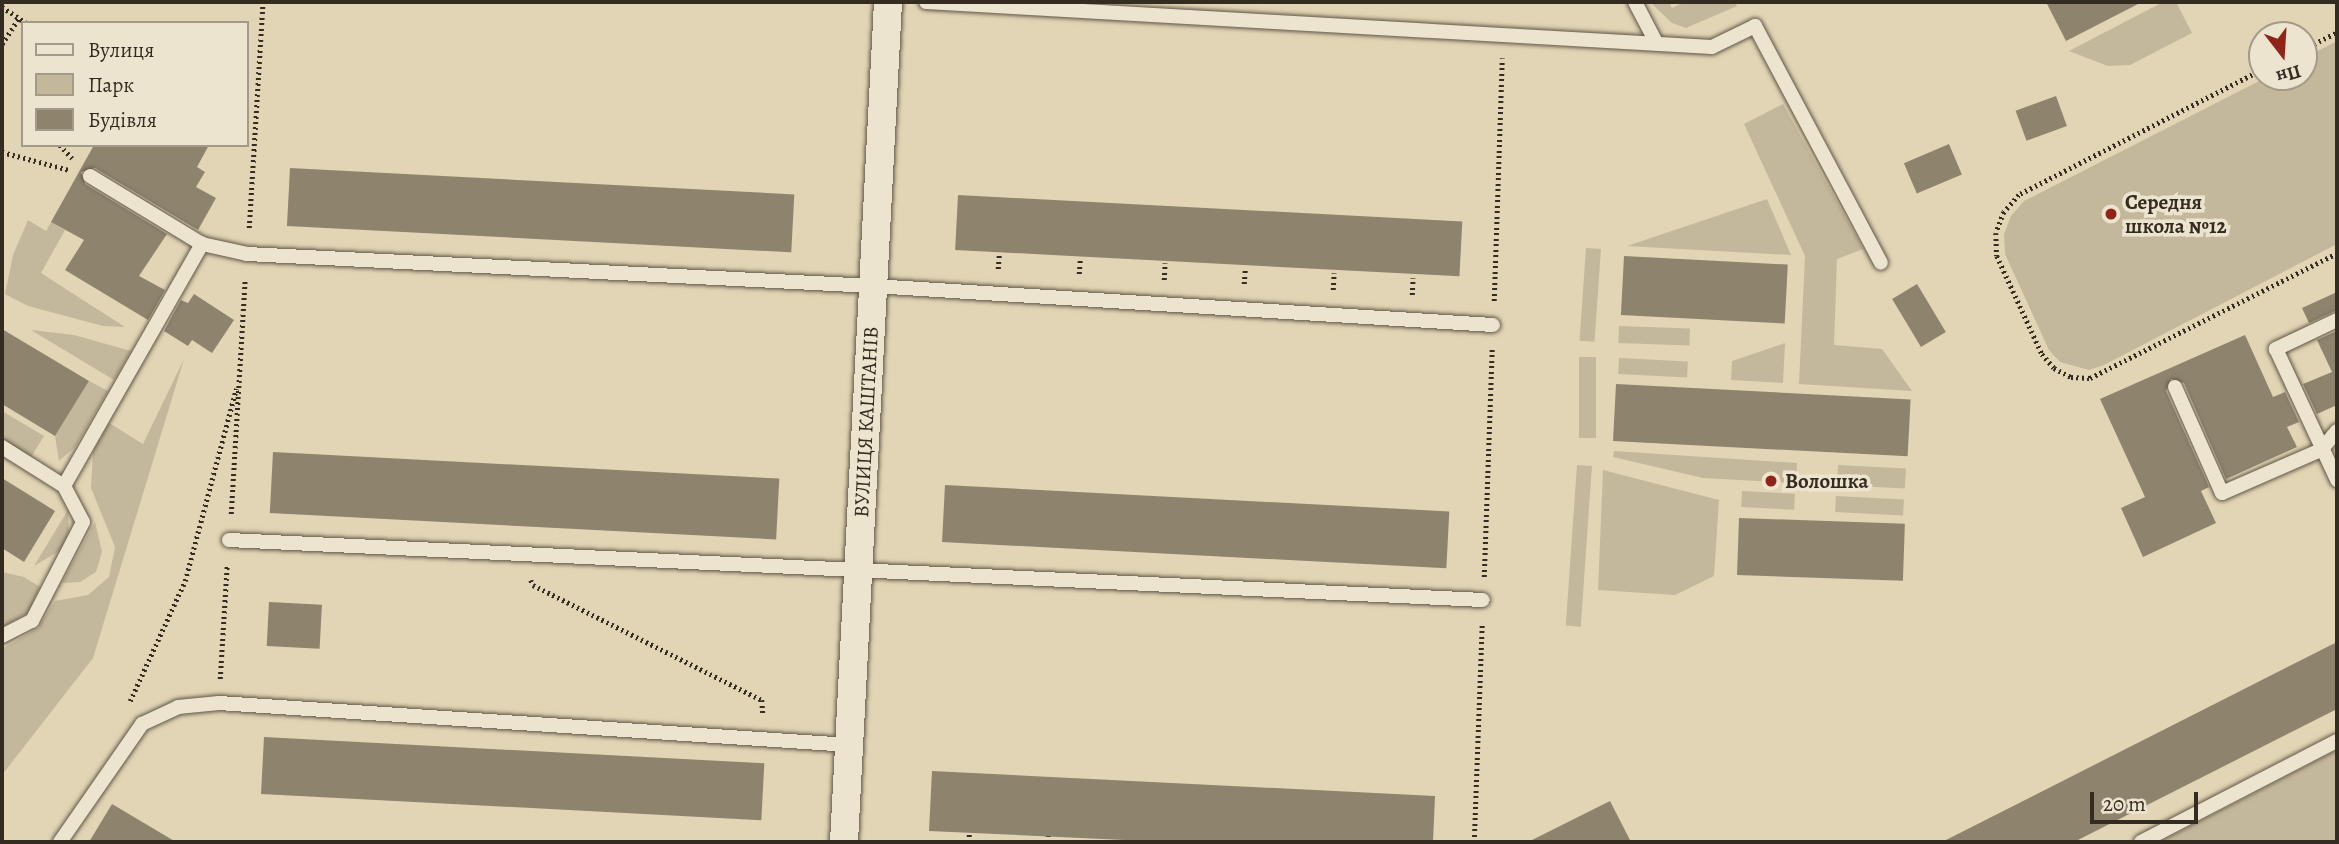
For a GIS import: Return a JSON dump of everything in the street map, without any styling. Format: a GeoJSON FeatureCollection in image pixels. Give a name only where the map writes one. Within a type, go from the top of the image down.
{"type":"FeatureCollection","features":[{"type":"Feature","properties":{"kind":"street","name":"ВУЛИЦЯ КАШТАНІВ"},"geometry":{"type":"LineString","coordinates":[[844,842],[888,2]]}},
{"type":"Feature","properties":{"kind":"lane"},"geometry":{"type":"LineString","coordinates":[[926,2],[1713,47],[1755,26],[1881,263]]}},
{"type":"Feature","properties":{"kind":"lane"},"geometry":{"type":"LineString","coordinates":[[1635,2],[1657,44]]}},
{"type":"Feature","properties":{"kind":"lane"},"geometry":{"type":"LineString","coordinates":[[90,176],[202,244],[247,254],[873,286],[1493,325]]}},
{"type":"Feature","properties":{"kind":"lane"},"geometry":{"type":"LineString","coordinates":[[64,486],[202,244]]}},
{"type":"Feature","properties":{"kind":"lane"},"geometry":{"type":"LineString","coordinates":[[2337,320],[2276,349],[2337,480]]}},
{"type":"Feature","properties":{"kind":"lane"},"geometry":{"type":"LineString","coordinates":[[2175,387],[2222,493],[2321,450],[2337,431]]}},
{"type":"Feature","properties":{"kind":"lane"},"geometry":{"type":"LineString","coordinates":[[2,447],[64,486],[83,522],[32,621],[2,636]]}},
{"type":"Feature","properties":{"kind":"lane"},"geometry":{"type":"LineString","coordinates":[[229,540],[859,568],[1483,600]]}},
{"type":"Feature","properties":{"kind":"lane"},"geometry":{"type":"LineString","coordinates":[[60,842],[142,724],[178,707],[219,703],[849,745]]}},
{"type":"Feature","properties":{"kind":"lane"},"geometry":{"type":"LineString","coordinates":[[2141,842],[2337,741]]}},
{"type":"Feature","properties":{"kind":"path"},"geometry":{"type":"LineString","coordinates":[[219,703],[263,2]]}},
{"type":"Feature","properties":{"kind":"path"},"geometry":{"type":"LineString","coordinates":[[2,7],[24,21]]}},
{"type":"Feature","properties":{"kind":"path"},"geometry":{"type":"LineString","coordinates":[[2,44],[19,18]]}},
{"type":"Feature","properties":{"kind":"path"},"geometry":{"type":"LineString","coordinates":[[2318,42],[2337,32]]}},
{"type":"Feature","properties":{"kind":"path"},"geometry":{"type":"LineString","coordinates":[[1474,842],[1503,33]]}},
{"type":"Feature","properties":{"kind":"path"},"geometry":{"type":"LineString","coordinates":[[2248,77],[2019,195],[2004,212],[1996,233],[1997,256],[2042,354],[2063,373],[2090,378],[2337,253]]}},
{"type":"Feature","properties":{"kind":"path"},"geometry":{"type":"LineString","coordinates":[[2,152],[90,176]]}},
{"type":"Feature","properties":{"kind":"path"},"geometry":{"type":"LineString","coordinates":[[128,704],[186,581],[239,379]]}},
{"type":"Feature","properties":{"kind":"path"},"geometry":{"type":"LineString","coordinates":[[521,552],[533,586],[762,700],[766,740]]}},
{"type":"Feature","properties":{"kind":"path"},"geometry":{"type":"LineString","coordinates":[[969,832],[969,842]]}},
{"type":"Feature","properties":{"kind":"green space"},"geometry":{"type":"Polygon","coordinates":[[[1650,2],[1669,2],[1672,8],[1685,2],[1735,2],[1737,6],[1686,28],[1672,23],[1650,2]]]}},
{"type":"Feature","properties":{"kind":"green space"},"geometry":{"type":"Polygon","coordinates":[[[2163,2],[2176,2],[2192,33],[2130,65],[2108,66],[2069,51],[2163,2]]]}},
{"type":"Feature","properties":{"kind":"green space"},"geometry":{"type":"Polygon","coordinates":[[[2337,41],[2337,244],[2104,365],[2089,370],[2060,362],[2049,350],[2005,254],[2004,234],[2011,216],[2024,201],[2248,87],[2248,91],[2318,91],[2318,51],[2337,41]]]}},
{"type":"Feature","properties":{"kind":"green space"},"geometry":{"type":"Polygon","coordinates":[[[1783,104],[1863,249],[1837,259],[1834,345],[1882,349],[1912,391],[1799,384],[1805,256],[1744,124],[1783,104]]]}},
{"type":"Feature","properties":{"kind":"green space"},"geometry":{"type":"Polygon","coordinates":[[[1767,199],[1791,255],[1627,246],[1767,199]]]}},
{"type":"Feature","properties":{"kind":"green space"},"geometry":{"type":"Polygon","coordinates":[[[28,220],[46,231],[51,222],[65,230],[41,273],[125,327],[103,326],[28,306],[5,294],[13,255],[28,220]]]}},
{"type":"Feature","properties":{"kind":"green space"},"geometry":{"type":"Polygon","coordinates":[[[1586,248],[1601,249],[1594,342],[1580,341],[1586,248]]]}},
{"type":"Feature","properties":{"kind":"green space"},"geometry":{"type":"Polygon","coordinates":[[[1619,326],[1690,328],[1689,345],[1618,343],[1619,326]]]}},
{"type":"Feature","properties":{"kind":"green space"},"geometry":{"type":"Polygon","coordinates":[[[31,330],[74,335],[131,351],[114,380],[31,330]]]}},
{"type":"Feature","properties":{"kind":"green space"},"geometry":{"type":"Polygon","coordinates":[[[1785,343],[1783,383],[1731,380],[1732,361],[1785,343]]]}},
{"type":"Feature","properties":{"kind":"green space"},"geometry":{"type":"Polygon","coordinates":[[[1579,357],[1596,357],[1596,438],[1579,438],[1579,357]]]}},
{"type":"Feature","properties":{"kind":"green space"},"geometry":{"type":"Polygon","coordinates":[[[1619,358],[1688,362],[1687,378],[1618,374],[1619,358]]]}},
{"type":"Feature","properties":{"kind":"green space"},"geometry":{"type":"Polygon","coordinates":[[[184,359],[93,658],[2,775],[2,649],[38,628],[55,601],[88,595],[109,577],[115,547],[91,488],[93,451],[109,423],[143,444],[184,359]]]}},
{"type":"Feature","properties":{"kind":"green space"},"geometry":{"type":"Polygon","coordinates":[[[89,381],[108,391],[75,447],[59,461],[55,436],[89,381]]]}},
{"type":"Feature","properties":{"kind":"green space"},"geometry":{"type":"Polygon","coordinates":[[[2,411],[44,436],[31,457],[2,440],[2,411]]]}},
{"type":"Feature","properties":{"kind":"green space"},"geometry":{"type":"Polygon","coordinates":[[[1614,451],[1797,463],[1796,483],[1703,478],[1613,457],[1614,451]]]}},
{"type":"Feature","properties":{"kind":"green space"},"geometry":{"type":"Polygon","coordinates":[[[1577,465],[1592,466],[1581,627],[1566,626],[1577,465]]]}},
{"type":"Feature","properties":{"kind":"green space"},"geometry":{"type":"Polygon","coordinates":[[[1838,465],[1906,469],[1905,489],[1837,485],[1838,465]]]}},
{"type":"Feature","properties":{"kind":"green space"},"geometry":{"type":"Polygon","coordinates":[[[1603,470],[1719,500],[1714,576],[1675,595],[1598,590],[1603,470]]]}},
{"type":"Feature","properties":{"kind":"green space"},"geometry":{"type":"Polygon","coordinates":[[[1742,491],[1795,494],[1794,510],[1741,507],[1742,491]]]}},
{"type":"Feature","properties":{"kind":"green space"},"geometry":{"type":"Polygon","coordinates":[[[1836,496],[1904,500],[1903,516],[1835,512],[1836,496]]]}},
{"type":"Feature","properties":{"kind":"green space"},"geometry":{"type":"Polygon","coordinates":[[[68,510],[69,531],[61,550],[34,566],[68,510]]]}},
{"type":"Feature","properties":{"kind":"green space"},"geometry":{"type":"Polygon","coordinates":[[[95,522],[102,552],[96,572],[80,582],[62,583],[95,522]]]}},
{"type":"Feature","properties":{"kind":"green space"},"geometry":{"type":"Polygon","coordinates":[[[2,572],[24,577],[40,587],[29,612],[2,627],[2,572]]]}},
{"type":"Feature","properties":{"kind":"green space"},"geometry":{"type":"Polygon","coordinates":[[[2337,750],[2337,842],[2160,842],[2337,750]]]}},
{"type":"Feature","properties":{"kind":"building"},"geometry":{"type":"Polygon","coordinates":[[[2046,2],[2142,2],[2066,41],[2046,2]]]}},
{"type":"Feature","properties":{"kind":"building"},"geometry":{"type":"Polygon","coordinates":[[[2056,96],[2067,126],[2027,141],[2016,111],[2056,96]]]}},
{"type":"Feature","properties":{"kind":"building"},"geometry":{"type":"Polygon","coordinates":[[[1949,144],[1962,174],[1917,194],[1904,163],[1949,144]]]}},
{"type":"Feature","properties":{"kind":"building"},"geometry":{"type":"Polygon","coordinates":[[[93,147],[208,147],[197,167],[205,172],[196,187],[216,198],[198,230],[95,168],[81,172],[85,184],[167,234],[139,276],[165,290],[148,320],[65,270],[84,240],[51,222],[93,147]]]}},
{"type":"Feature","properties":{"kind":"building"},"geometry":{"type":"Polygon","coordinates":[[[290,168],[794,194],[791,252],[287,226],[290,168]]]}},
{"type":"Feature","properties":{"kind":"building"},"geometry":{"type":"Polygon","coordinates":[[[958,195],[1462,221],[1459,276],[955,250],[958,195]]]}},
{"type":"Feature","properties":{"kind":"building"},"geometry":{"type":"Polygon","coordinates":[[[1624,256],[1788,265],[1785,324],[1621,315],[1624,256]]]}},
{"type":"Feature","properties":{"kind":"building"},"geometry":{"type":"Polygon","coordinates":[[[1917,284],[1946,332],[1921,347],[1892,299],[1917,284]]]}},
{"type":"Feature","properties":{"kind":"building"},"geometry":{"type":"Polygon","coordinates":[[[2337,292],[2337,310],[2309,323],[2302,308],[2337,292]]]}},
{"type":"Feature","properties":{"kind":"building"},"geometry":{"type":"Polygon","coordinates":[[[194,294],[234,320],[212,353],[192,340],[188,346],[164,331],[181,300],[188,303],[194,294]]]}},
{"type":"Feature","properties":{"kind":"building"},"geometry":{"type":"Polygon","coordinates":[[[2,329],[89,381],[55,436],[2,404],[2,329]]]}},
{"type":"Feature","properties":{"kind":"building"},"geometry":{"type":"Polygon","coordinates":[[[2337,331],[2337,405],[2317,414],[2303,384],[2332,372],[2317,340],[2337,331]]]}},
{"type":"Feature","properties":{"kind":"building"},"geometry":{"type":"Polygon","coordinates":[[[2245,335],[2273,397],[2285,392],[2299,422],[2287,427],[2297,447],[2226,479],[2184,383],[2171,379],[2166,391],[2209,487],[2201,491],[2216,523],[2143,557],[2121,508],[2145,497],[2100,399],[2245,335]]]}},
{"type":"Feature","properties":{"kind":"building"},"geometry":{"type":"Polygon","coordinates":[[[1616,384],[1911,399],[1908,456],[1613,441],[1616,384]]]}},
{"type":"Feature","properties":{"kind":"building"},"geometry":{"type":"Polygon","coordinates":[[[273,452],[779,479],[776,539],[270,513],[273,452]]]}},
{"type":"Feature","properties":{"kind":"building"},"geometry":{"type":"Polygon","coordinates":[[[2,478],[55,511],[24,562],[2,548],[2,478]]]}},
{"type":"Feature","properties":{"kind":"building"},"geometry":{"type":"Polygon","coordinates":[[[945,485],[1449,511],[1446,568],[942,542],[945,485]]]}},
{"type":"Feature","properties":{"kind":"building"},"geometry":{"type":"Polygon","coordinates":[[[1739,518],[1905,524],[1903,581],[1737,575],[1739,518]]]}},
{"type":"Feature","properties":{"kind":"building"},"geometry":{"type":"Polygon","coordinates":[[[269,602],[322,605],[320,649],[267,646],[269,602]]]}},
{"type":"Feature","properties":{"kind":"building"},"geometry":{"type":"Polygon","coordinates":[[[2337,642],[2337,709],[2074,842],[1942,842],[2337,642]]]}},
{"type":"Feature","properties":{"kind":"building"},"geometry":{"type":"Polygon","coordinates":[[[264,737],[764,763],[761,820],[261,794],[264,737]]]}},
{"type":"Feature","properties":{"kind":"building"},"geometry":{"type":"Polygon","coordinates":[[[932,771],[1435,796],[1433,842],[1167,842],[929,831],[932,771]]]}},
{"type":"Feature","properties":{"kind":"building"},"geometry":{"type":"Polygon","coordinates":[[[1610,801],[1631,842],[1528,842],[1610,801]]]}},
{"type":"Feature","properties":{"kind":"building"},"geometry":{"type":"Polygon","coordinates":[[[112,804],[176,842],[89,842],[112,804]]]}},
{"type":"Feature","properties":{"kind":"place","name":"Середня школа №12"},"geometry":{"type":"Point","coordinates":[2111,214]}},
{"type":"Feature","properties":{"kind":"place","name":"Волошка"},"geometry":{"type":"Point","coordinates":[1771,481]}}]}
